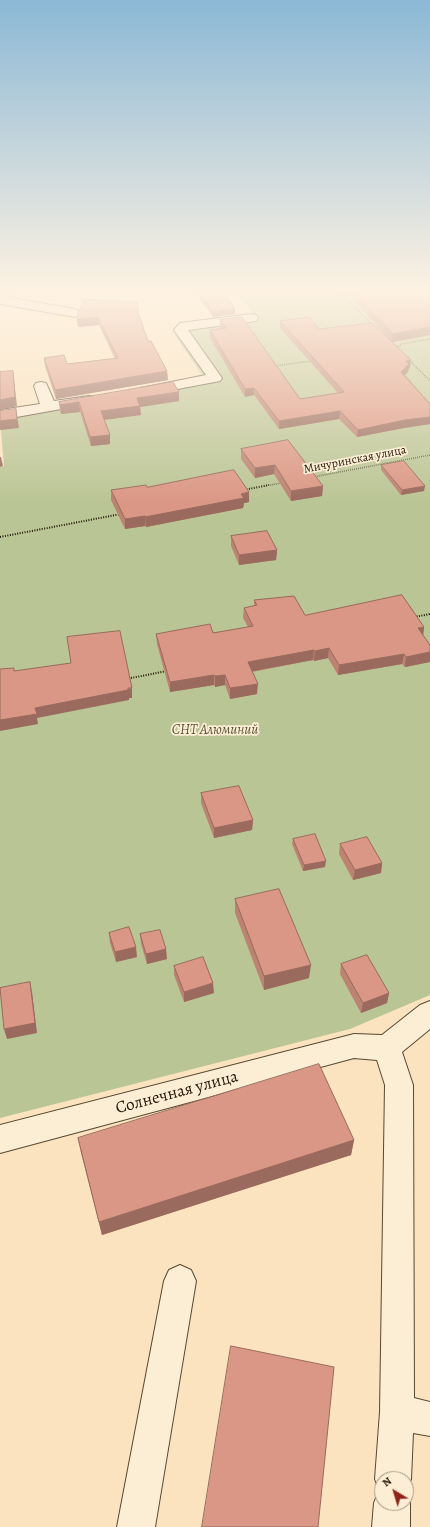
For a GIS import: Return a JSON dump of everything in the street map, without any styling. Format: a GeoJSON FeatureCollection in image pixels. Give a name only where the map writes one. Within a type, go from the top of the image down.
{"type":"FeatureCollection","features":[{"type":"Feature","properties":{"kind":"street"},"geometry":{"type":"LineString","coordinates":[[129,394],[215,378],[202,360]]}},
{"type":"Feature","properties":{"kind":"street"},"geometry":{"type":"LineString","coordinates":[[41,386],[48,407]]}},
{"type":"Feature","properties":{"kind":"street"},"geometry":{"type":"LineString","coordinates":[[0,415],[106,398]]}},
{"type":"Feature","properties":{"kind":"street"},"geometry":{"type":"LineString","coordinates":[[393,1471],[397,1412],[399,1085],[387,1048],[430,1013]]}},
{"type":"Feature","properties":{"kind":"street","name":"Солнечная улица"},"geometry":{"type":"LineString","coordinates":[[0,1139],[354,1046],[387,1048]]}},
{"type":"Feature","properties":{"kind":"street"},"geometry":{"type":"LineString","coordinates":[[136,1527],[180,1281]]}},
{"type":"Feature","properties":{"kind":"street"},"geometry":{"type":"LineString","coordinates":[[397,1412],[430,1419]]}},
{"type":"Feature","properties":{"kind":"street"},"geometry":{"type":"LineString","coordinates":[[391,1527],[392,1511]]}},
{"type":"Feature","properties":{"kind":"path"},"geometry":{"type":"LineString","coordinates":[[409,360],[430,381]]}},
{"type":"Feature","properties":{"kind":"path"},"geometry":{"type":"LineString","coordinates":[[272,366],[312,361]]}},
{"type":"Feature","properties":{"kind":"path","name":"Мичуринская улица"},"geometry":{"type":"LineString","coordinates":[[306,479],[430,455]]}},
{"type":"Feature","properties":{"kind":"path"},"geometry":{"type":"LineString","coordinates":[[244,490],[282,483]]}},
{"type":"Feature","properties":{"kind":"path"},"geometry":{"type":"LineString","coordinates":[[0,537],[128,512]]}},
{"type":"Feature","properties":{"kind":"path"},"geometry":{"type":"LineString","coordinates":[[408,618],[430,614]]}},
{"type":"Feature","properties":{"kind":"path"},"geometry":{"type":"LineString","coordinates":[[125,679],[172,670]]}},
{"type":"Feature","properties":{"kind":"green space","name":"СНТ Алюминий"},"geometry":{"type":"Polygon","coordinates":[[[192,360],[430,360],[430,995],[350,1029],[0,1118],[0,467],[4,466],[0,419],[208,384],[192,360]]]}},
{"type":"Feature","properties":{"kind":"building"},"geometry":{"type":"Polygon","coordinates":[[[45,360],[66,360],[67,364],[99,360],[161,360],[167,371],[55,390],[45,360]]]}},
{"type":"Feature","properties":{"kind":"building"},"geometry":{"type":"Polygon","coordinates":[[[228,360],[273,360],[300,399],[344,392],[315,360],[410,360],[406,361],[409,364],[401,372],[430,404],[430,417],[405,420],[358,430],[340,411],[279,421],[254,388],[245,389],[228,360]]]}},
{"type":"Feature","properties":{"kind":"building"},"geometry":{"type":"Polygon","coordinates":[[[13,371],[15,397],[0,400],[0,372],[13,371]]]}},
{"type":"Feature","properties":{"kind":"building"},"geometry":{"type":"Polygon","coordinates":[[[173,382],[179,392],[137,398],[140,406],[101,411],[110,435],[90,437],[79,402],[60,405],[59,402],[173,382]]]}},
{"type":"Feature","properties":{"kind":"building"},"geometry":{"type":"Polygon","coordinates":[[[16,409],[17,419],[0,421],[0,411],[16,409]]]}},
{"type":"Feature","properties":{"kind":"building"},"geometry":{"type":"Polygon","coordinates":[[[288,440],[323,486],[291,491],[275,465],[255,468],[241,449],[288,440]]]}},
{"type":"Feature","properties":{"kind":"building"},"geometry":{"type":"Polygon","coordinates":[[[404,461],[425,486],[402,490],[381,465],[404,461]]]}},
{"type":"Feature","properties":{"kind":"building"},"geometry":{"type":"Polygon","coordinates":[[[234,470],[249,492],[241,494],[244,498],[145,517],[125,519],[111,490],[146,485],[147,487],[234,470]]]}},
{"type":"Feature","properties":{"kind":"building"},"geometry":{"type":"Polygon","coordinates":[[[267,531],[277,550],[239,555],[231,536],[267,531]]]}},
{"type":"Feature","properties":{"kind":"building"},"geometry":{"type":"Polygon","coordinates":[[[402,595],[424,627],[418,628],[430,645],[430,652],[406,657],[404,654],[339,665],[329,648],[248,662],[258,684],[230,688],[225,675],[214,675],[170,682],[156,634],[210,624],[213,633],[253,626],[244,608],[257,605],[254,600],[294,596],[305,615],[402,595]]]}},
{"type":"Feature","properties":{"kind":"building"},"geometry":{"type":"Polygon","coordinates":[[[120,631],[132,688],[35,708],[37,714],[0,720],[0,669],[14,668],[14,671],[71,663],[67,637],[120,631]]]}},
{"type":"Feature","properties":{"kind":"building"},"geometry":{"type":"Polygon","coordinates":[[[239,786],[253,820],[214,828],[201,793],[239,786]]]}},
{"type":"Feature","properties":{"kind":"building"},"geometry":{"type":"Polygon","coordinates":[[[315,834],[326,861],[304,865],[293,839],[315,834]]]}},
{"type":"Feature","properties":{"kind":"building"},"geometry":{"type":"Polygon","coordinates":[[[367,837],[382,863],[355,870],[340,844],[367,837]]]}},
{"type":"Feature","properties":{"kind":"building"},"geometry":{"type":"Polygon","coordinates":[[[279,889],[311,965],[264,976],[235,899],[279,889]]]}},
{"type":"Feature","properties":{"kind":"building"},"geometry":{"type":"Polygon","coordinates":[[[129,927],[136,947],[115,952],[109,933],[129,927]]]}},
{"type":"Feature","properties":{"kind":"building"},"geometry":{"type":"Polygon","coordinates":[[[160,930],[166,949],[146,954],[140,934],[160,930]]]}},
{"type":"Feature","properties":{"kind":"building"},"geometry":{"type":"Polygon","coordinates":[[[367,955],[389,993],[363,1003],[341,964],[367,955]]]}},
{"type":"Feature","properties":{"kind":"building"},"geometry":{"type":"Polygon","coordinates":[[[203,957],[213,983],[184,992],[174,966],[203,957]]]}},
{"type":"Feature","properties":{"kind":"building"},"geometry":{"type":"Polygon","coordinates":[[[30,982],[35,1023],[4,1029],[0,988],[30,982]]]}},
{"type":"Feature","properties":{"kind":"building"},"geometry":{"type":"Polygon","coordinates":[[[319,1064],[354,1140],[99,1222],[78,1138],[319,1064]]]}},
{"type":"Feature","properties":{"kind":"building"},"geometry":{"type":"Polygon","coordinates":[[[231,1346],[334,1367],[318,1527],[202,1527],[231,1346]]]}}]}
